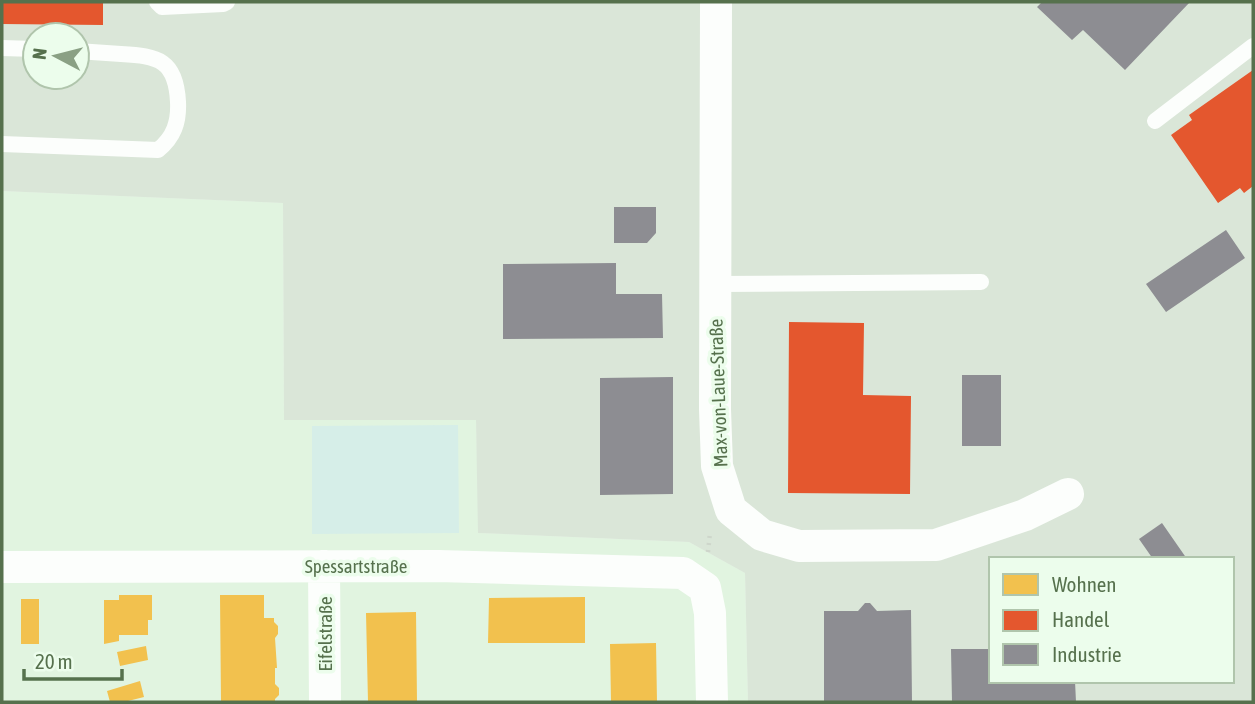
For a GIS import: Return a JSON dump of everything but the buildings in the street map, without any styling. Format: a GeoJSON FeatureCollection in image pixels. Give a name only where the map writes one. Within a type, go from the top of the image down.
{"type":"FeatureCollection","features":[{"type":"Feature","properties":{"kind":"street","name":"Max-von-Laue-Straße"},"geometry":{"type":"LineString","coordinates":[[716,2],[715,410],[717,466],[731,510],[762,535],[799,546],[936,545],[1025,515],[1068,494]]}},
{"type":"Feature","properties":{"kind":"street","name":"Eifelstraße"},"geometry":{"type":"LineString","coordinates":[[324,566],[325,702]]}},
{"type":"Feature","properties":{"kind":"street","name":"Spessartstraße"},"geometry":{"type":"LineString","coordinates":[[2,567],[438,566],[683,573],[705,588],[710,613],[712,702]]}},
{"type":"Feature","properties":{"kind":"lane"},"geometry":{"type":"LineString","coordinates":[[157,2],[162,7],[227,2]]}},
{"type":"Feature","properties":{"kind":"lane"},"geometry":{"type":"LineString","coordinates":[[1155,121],[1253,46]]}},
{"type":"Feature","properties":{"kind":"lane"},"geometry":{"type":"LineString","coordinates":[[2,48],[21,49]]}},
{"type":"Feature","properties":{"kind":"lane"},"geometry":{"type":"LineString","coordinates":[[2,144],[158,150],[171,138],[178,111],[175,80],[168,68],[156,58],[91,52]]}},
{"type":"Feature","properties":{"kind":"lane"},"geometry":{"type":"LineString","coordinates":[[716,284],[981,282]]}},
{"type":"Feature","properties":{"kind":"shaded area"},"geometry":{"type":"Polygon","coordinates":[[[2,2],[1253,2],[1253,702],[748,702],[745,573],[689,542],[478,533],[476,420],[284,420],[283,203],[2,191],[2,2]]]}},
{"type":"Feature","properties":{"kind":"shaded area"},"geometry":{"type":"Polygon","coordinates":[[[2,191],[283,203],[284,420],[476,420],[479,533],[689,542],[745,573],[748,702],[2,702],[2,191]]]}},
{"type":"Feature","properties":{"kind":"shaded area"},"geometry":{"type":"Polygon","coordinates":[[[458,425],[459,533],[312,534],[312,426],[458,425]]]}}]}
